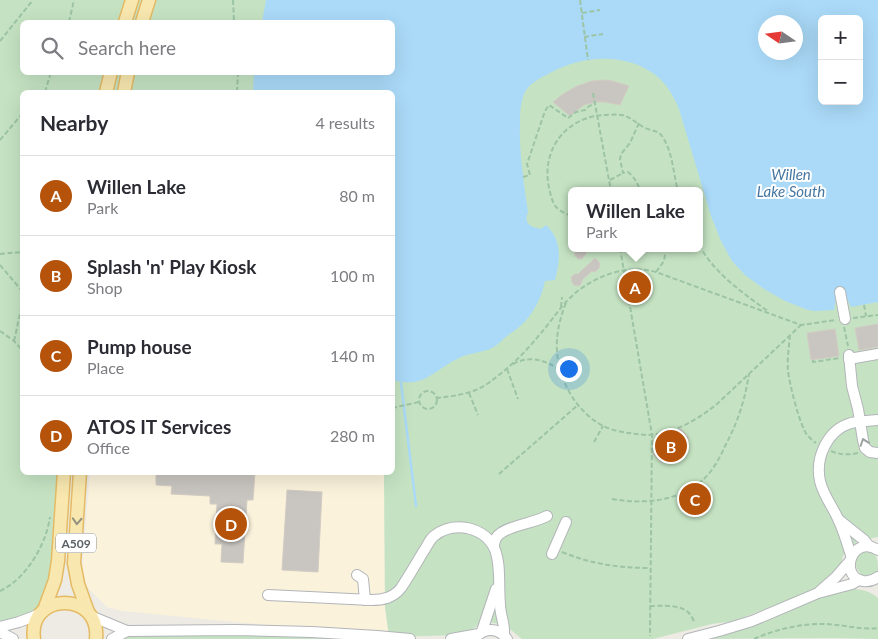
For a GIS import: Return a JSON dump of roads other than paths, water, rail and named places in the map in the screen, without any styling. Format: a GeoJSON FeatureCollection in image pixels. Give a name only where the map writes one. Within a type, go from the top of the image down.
{"type":"FeatureCollection","features":[{"type":"Feature","properties":{"kind":"main road"},"geometry":{"type":"LineString","coordinates":[[126,20],[132,0]]}},
{"type":"Feature","properties":{"kind":"main road"},"geometry":{"type":"LineString","coordinates":[[143,20],[149,0]]}},
{"type":"Feature","properties":{"kind":"main road"},"geometry":{"type":"LineString","coordinates":[[106,90],[110,75]]}},
{"type":"Feature","properties":{"kind":"main road"},"geometry":{"type":"LineString","coordinates":[[124,90],[127,75]]}},
{"type":"Feature","properties":{"kind":"main road","name":"A509"},"geometry":{"type":"LineString","coordinates":[[34,639],[35,623],[42,612],[55,580],[64,475]]}},
{"type":"Feature","properties":{"kind":"main road","name":"A509"},"geometry":{"type":"LineString","coordinates":[[80,475],[74,563],[78,584],[89,614],[95,624],[96,639]]}},
{"type":"Feature","properties":{"kind":"main road"},"geometry":{"type":"LineString","coordinates":[[42,612],[52,605],[62,602],[80,606],[89,614]]}},
{"type":"Feature","properties":{"kind":"street"},"geometry":{"type":"LineString","coordinates":[[840,292],[844,322]]}},
{"type":"Feature","properties":{"kind":"street"},"geometry":{"type":"LineString","coordinates":[[873,452],[865,448],[852,386],[849,357],[878,354]]}},
{"type":"Feature","properties":{"kind":"street"},"geometry":{"type":"LineString","coordinates":[[878,420],[845,425],[838,430],[830,438],[820,456],[819,469],[820,482],[824,494],[839,520],[852,572],[869,580],[878,590]]}},
{"type":"Feature","properties":{"kind":"street"},"geometry":{"type":"LineString","coordinates":[[494,547],[495,540],[502,532],[542,516]]}},
{"type":"Feature","properties":{"kind":"street"},"geometry":{"type":"LineString","coordinates":[[839,520],[875,547]]}},
{"type":"Feature","properties":{"kind":"street"},"geometry":{"type":"LineString","coordinates":[[553,552],[566,522]]}},
{"type":"Feature","properties":{"kind":"street"},"geometry":{"type":"LineString","coordinates":[[268,595],[381,600],[398,592],[435,535],[454,527],[473,530],[488,538],[494,547],[499,568],[501,617],[507,637]]}},
{"type":"Feature","properties":{"kind":"street"},"geometry":{"type":"LineString","coordinates":[[818,593],[836,577],[859,548],[875,547]]}},
{"type":"Feature","properties":{"kind":"street"},"geometry":{"type":"LineString","coordinates":[[357,575],[363,579],[365,600]]}},
{"type":"Feature","properties":{"kind":"street"},"geometry":{"type":"LineString","coordinates":[[479,635],[494,599],[499,579]]}},
{"type":"Feature","properties":{"kind":"street"},"geometry":{"type":"LineString","coordinates":[[688,639],[752,620],[818,593],[869,580]]}},
{"type":"Feature","properties":{"kind":"street"},"geometry":{"type":"LineString","coordinates":[[0,627],[19,622],[42,612]]}},
{"type":"Feature","properties":{"kind":"street"},"geometry":{"type":"LineString","coordinates":[[89,614],[127,631],[235,630],[312,632],[410,639]]}},
{"type":"Feature","properties":{"kind":"street"},"geometry":{"type":"LineString","coordinates":[[451,639],[479,635],[491,629],[507,637]]}},
{"type":"Feature","properties":{"kind":"street"},"geometry":{"type":"LineString","coordinates":[[112,639],[127,631]]}},
{"type":"Feature","properties":{"kind":"street"},"geometry":{"type":"LineString","coordinates":[[0,632],[13,639]]}},
{"type":"Feature","properties":{"kind":"water","name":"Willen Lake South"},"geometry":{"type":"Polygon","coordinates":[[[266,0],[878,0],[878,302],[851,307],[843,291],[837,292],[834,310],[808,310],[785,301],[745,275],[732,261],[721,241],[711,216],[679,109],[668,88],[658,77],[633,63],[605,59],[590,60],[563,67],[535,82],[526,90],[521,106],[520,147],[528,212],[527,222],[531,226],[541,229],[546,225],[558,244],[559,258],[555,280],[545,281],[542,294],[528,318],[494,347],[459,358],[421,380],[413,382],[395,380],[395,90],[253,90],[254,75],[395,75],[395,20],[262,20],[266,0]]]}},
{"type":"Feature","properties":{"kind":"waterway"},"geometry":{"type":"LineString","coordinates":[[401,383],[416,506]]}},
{"type":"Feature","properties":{"kind":"place","name":"Willen Lake"},"geometry":{"type":"Point","coordinates":[635,287]}},
{"type":"Feature","properties":{"kind":"place","name":"Splash 'n' Play Kiosk"},"geometry":{"type":"Point","coordinates":[671,446]}},
{"type":"Feature","properties":{"kind":"place","name":"Pump house"},"geometry":{"type":"Point","coordinates":[695,499]}},
{"type":"Feature","properties":{"kind":"place","name":"ATOS IT Services"},"geometry":{"type":"Point","coordinates":[231,524]}}]}
